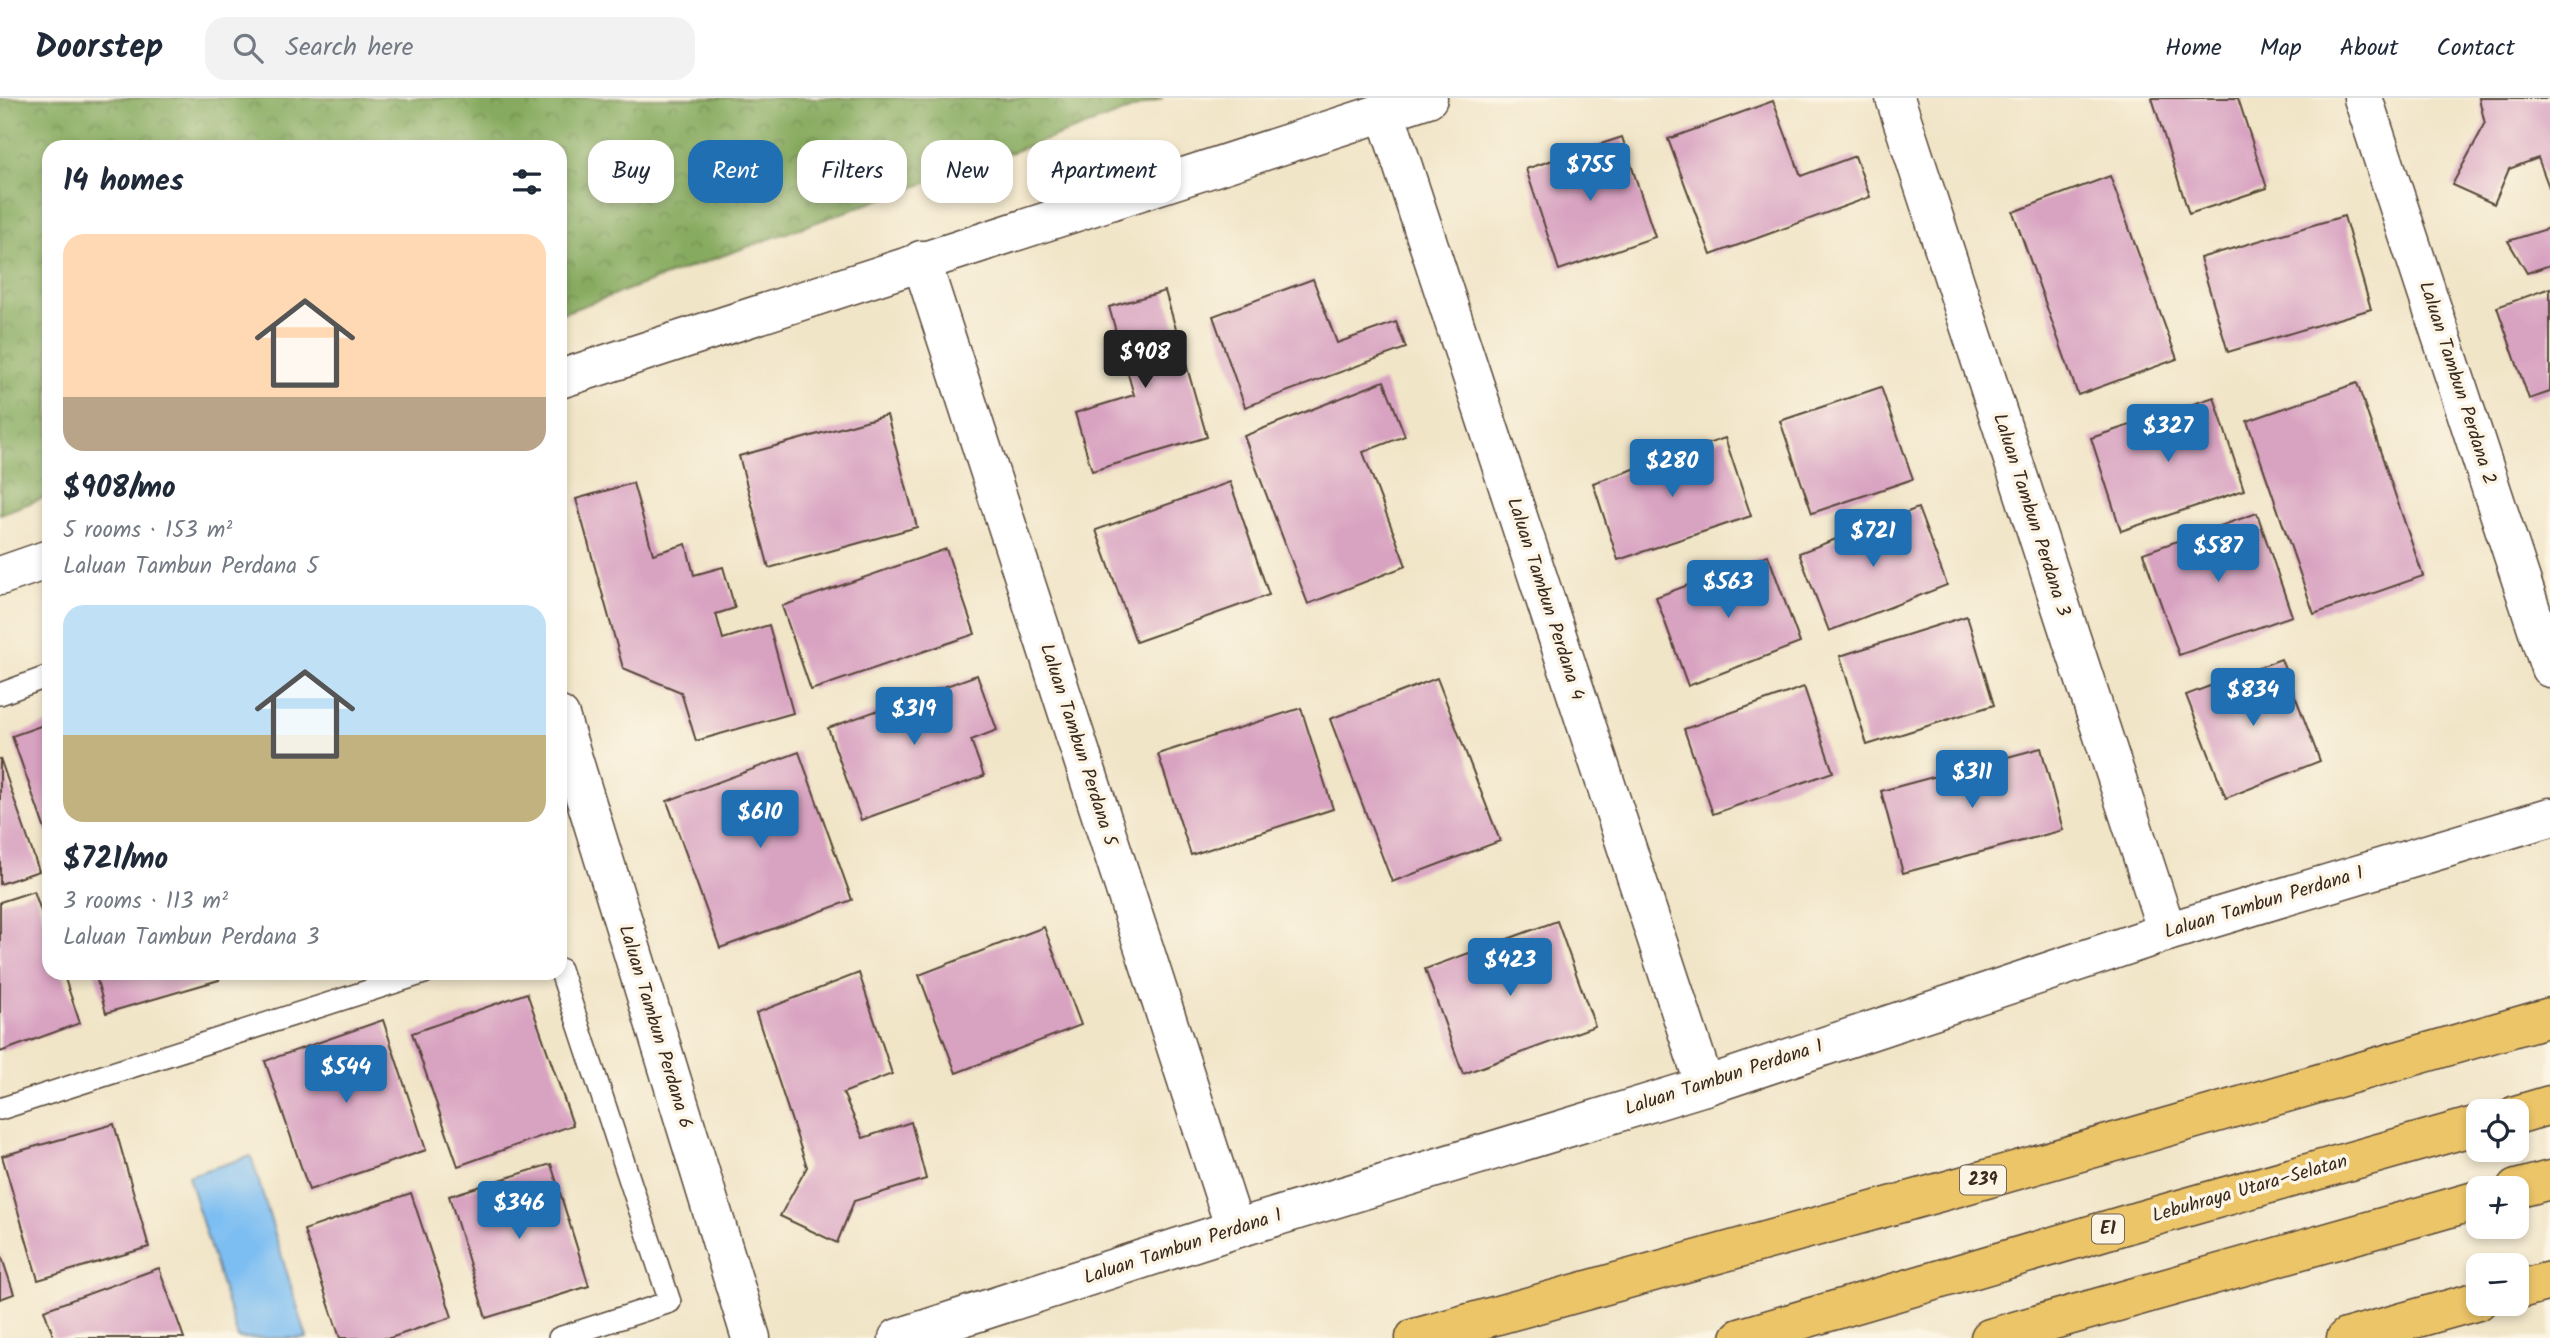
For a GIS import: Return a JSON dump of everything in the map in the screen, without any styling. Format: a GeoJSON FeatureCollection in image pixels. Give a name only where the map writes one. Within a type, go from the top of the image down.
{"type":"FeatureCollection","features":[{"type":"Feature","properties":{"kind":"main road","name":"239"},"geometry":{"type":"LineString","coordinates":[[1415,1338],[1948,1190],[2550,1017]]}},
{"type":"Feature","properties":{"kind":"main road"},"geometry":{"type":"LineString","coordinates":[[2529,1111],[2550,1105]]}},
{"type":"Feature","properties":{"kind":"main road","name":"Lebuhraya Utara–Selatan"},"geometry":{"type":"LineString","coordinates":[[1740,1338],[2466,1128]]}},
{"type":"Feature","properties":{"kind":"main road"},"geometry":{"type":"LineString","coordinates":[[2529,1186],[2550,1180]]}},
{"type":"Feature","properties":{"kind":"main road"},"geometry":{"type":"LineString","coordinates":[[1990,1338],[2466,1203]]}},
{"type":"Feature","properties":{"kind":"main road"},"geometry":{"type":"LineString","coordinates":[[2529,1287],[2550,1281]]}},
{"type":"Feature","properties":{"kind":"main road"},"geometry":{"type":"LineString","coordinates":[[2346,1338],[2466,1304]]}},
{"type":"Feature","properties":{"kind":"street"},"geometry":{"type":"LineString","coordinates":[[567,377],[1428,98]]}},
{"type":"Feature","properties":{"kind":"street","name":"Laluan Tambun Perdana 3"},"geometry":{"type":"LineString","coordinates":[[1895,98],[2167,932]]}},
{"type":"Feature","properties":{"kind":"street","name":"Laluan Tambun Perdana 2"},"geometry":{"type":"LineString","coordinates":[[2363,98],[2550,668]]}},
{"type":"Feature","properties":{"kind":"street","name":"Laluan Tambun Perdana 4"},"geometry":{"type":"LineString","coordinates":[[1385,112],[1705,1086]]}},
{"type":"Feature","properties":{"kind":"street","name":"Laluan Tambun Perdana 5"},"geometry":{"type":"LineString","coordinates":[[921,260],[1234,1229]]}},
{"type":"Feature","properties":{"kind":"street"},"geometry":{"type":"LineString","coordinates":[[0,576],[42,561]]}},
{"type":"Feature","properties":{"kind":"street","name":"Laluan Tambun Perdana 6"},"geometry":{"type":"LineString","coordinates":[[567,739],[751,1338]]}},
{"type":"Feature","properties":{"kind":"street","name":"Laluan Tambun Perdana 1"},"geometry":{"type":"LineString","coordinates":[[898,1338],[1234,1229],[1705,1086],[2167,932],[2550,817]]}},
{"type":"Feature","properties":{"kind":"lane"},"geometry":{"type":"LineString","coordinates":[[0,694],[42,679]]}},
{"type":"Feature","properties":{"kind":"lane"},"geometry":{"type":"LineString","coordinates":[[0,1109],[402,980]]}},
{"type":"Feature","properties":{"kind":"lane"},"geometry":{"type":"LineString","coordinates":[[559,1338],[670,1301],[564,980]]}},
{"type":"Feature","properties":{"kind":"green space"},"geometry":{"type":"Polygon","coordinates":[[[0,98],[1163,98],[1046,140],[1027,140],[1027,147],[1013,152],[1013,140],[921,140],[921,185],[907,190],[907,140],[797,140],[797,203],[870,203],[567,311],[567,140],[42,140],[42,499],[0,514],[0,98]]]}},
{"type":"Feature","properties":{"kind":"water"},"geometry":{"type":"Polygon","coordinates":[[[251,1156],[307,1338],[238,1338],[188,1176],[251,1156]]]}},
{"type":"Feature","properties":{"kind":"building"},"geometry":{"type":"Polygon","coordinates":[[[2152,98],[2238,98],[2267,188],[2189,214],[2152,98]]]}},
{"type":"Feature","properties":{"kind":"building"},"geometry":{"type":"Polygon","coordinates":[[[2479,98],[2550,98],[2550,190],[2538,158],[2509,169],[2494,204],[2452,185],[2485,124],[2479,98]]]}},
{"type":"Feature","properties":{"kind":"building"},"geometry":{"type":"Polygon","coordinates":[[[1773,101],[1801,176],[1855,156],[1870,197],[1711,255],[1668,139],[1773,101]]]}},
{"type":"Feature","properties":{"kind":"building"},"geometry":{"type":"Polygon","coordinates":[[[1622,137],[1655,237],[1559,270],[1526,169],[1622,137]]]}},
{"type":"Feature","properties":{"kind":"building"},"geometry":{"type":"Polygon","coordinates":[[[2110,176],[2177,359],[2078,395],[2013,212],[2110,176]]]}},
{"type":"Feature","properties":{"kind":"building"},"geometry":{"type":"Polygon","coordinates":[[[2344,216],[2371,309],[2228,352],[2200,258],[2344,216]]]}},
{"type":"Feature","properties":{"kind":"building"},"geometry":{"type":"Polygon","coordinates":[[[2550,228],[2550,265],[2527,273],[2508,241],[2550,228]]]}},
{"type":"Feature","properties":{"kind":"building"},"geometry":{"type":"Polygon","coordinates":[[[1313,279],[1337,343],[1396,322],[1406,348],[1245,407],[1213,316],[1313,279]]]}},
{"type":"Feature","properties":{"kind":"building"},"geometry":{"type":"Polygon","coordinates":[[[2550,288],[2550,392],[2529,399],[2497,307],[2550,288]]]}},
{"type":"Feature","properties":{"kind":"building"},"geometry":{"type":"Polygon","coordinates":[[[1165,291],[1207,437],[1092,471],[1075,413],[1134,395],[1109,307],[1165,291]]]}},
{"type":"Feature","properties":{"kind":"building"},"geometry":{"type":"Polygon","coordinates":[[[1384,381],[1405,436],[1363,452],[1406,566],[1308,604],[1244,436],[1384,381]]]}},
{"type":"Feature","properties":{"kind":"building"},"geometry":{"type":"Polygon","coordinates":[[[2357,383],[2423,576],[2314,614],[2247,421],[2357,383]]]}},
{"type":"Feature","properties":{"kind":"building"},"geometry":{"type":"Polygon","coordinates":[[[1881,387],[1913,479],[1812,513],[1780,421],[1881,387]]]}},
{"type":"Feature","properties":{"kind":"building"},"geometry":{"type":"Polygon","coordinates":[[[2214,397],[2244,490],[2121,531],[2091,438],[2214,397]]]}},
{"type":"Feature","properties":{"kind":"building"},"geometry":{"type":"Polygon","coordinates":[[[887,415],[917,527],[769,568],[739,456],[887,415]]]}},
{"type":"Feature","properties":{"kind":"building"},"geometry":{"type":"Polygon","coordinates":[[[1725,438],[1751,516],[1618,560],[1593,483],[1725,438]]]}},
{"type":"Feature","properties":{"kind":"building"},"geometry":{"type":"Polygon","coordinates":[[[1230,482],[1269,595],[1136,642],[1096,530],[1230,482]]]}},
{"type":"Feature","properties":{"kind":"building"},"geometry":{"type":"Polygon","coordinates":[[[633,483],[653,554],[686,544],[694,575],[723,567],[735,608],[716,614],[723,639],[769,625],[793,713],[696,741],[681,692],[623,668],[576,499],[633,483]]]}},
{"type":"Feature","properties":{"kind":"building"},"geometry":{"type":"Polygon","coordinates":[[[1918,508],[1947,585],[1829,631],[1799,553],[1918,508]]]}},
{"type":"Feature","properties":{"kind":"building"},"geometry":{"type":"Polygon","coordinates":[[[2257,513],[2292,616],[2179,655],[2143,553],[2257,513]]]}},
{"type":"Feature","properties":{"kind":"building"},"geometry":{"type":"Polygon","coordinates":[[[946,549],[975,634],[811,690],[782,606],[946,549]]]}},
{"type":"Feature","properties":{"kind":"building"},"geometry":{"type":"Polygon","coordinates":[[[1768,555],[1800,643],[1688,686],[1656,597],[1768,555]]]}},
{"type":"Feature","properties":{"kind":"building"},"geometry":{"type":"Polygon","coordinates":[[[1967,616],[1994,705],[1867,745],[1840,656],[1967,616]]]}},
{"type":"Feature","properties":{"kind":"building"},"geometry":{"type":"Polygon","coordinates":[[[2281,659],[2320,761],[2226,798],[2186,695],[2281,659]]]}},
{"type":"Feature","properties":{"kind":"building"},"geometry":{"type":"Polygon","coordinates":[[[977,675],[997,730],[971,740],[984,776],[861,820],[828,728],[977,675]]]}},
{"type":"Feature","properties":{"kind":"building"},"geometry":{"type":"Polygon","coordinates":[[[1437,678],[1500,841],[1392,882],[1330,719],[1437,678]]]}},
{"type":"Feature","properties":{"kind":"building"},"geometry":{"type":"Polygon","coordinates":[[[1804,687],[1833,772],[1713,814],[1684,729],[1804,687]]]}},
{"type":"Feature","properties":{"kind":"building"},"geometry":{"type":"Polygon","coordinates":[[[1301,708],[1333,809],[1191,855],[1158,754],[1301,708]]]}},
{"type":"Feature","properties":{"kind":"building"},"geometry":{"type":"Polygon","coordinates":[[[42,725],[42,821],[12,736],[42,725]]]}},
{"type":"Feature","properties":{"kind":"building"},"geometry":{"type":"Polygon","coordinates":[[[2041,748],[2063,830],[1903,873],[1881,791],[2041,748]]]}},
{"type":"Feature","properties":{"kind":"building"},"geometry":{"type":"Polygon","coordinates":[[[799,752],[852,900],[720,948],[667,801],[799,752]]]}},
{"type":"Feature","properties":{"kind":"building"},"geometry":{"type":"Polygon","coordinates":[[[0,758],[39,871],[0,884],[0,758]]]}},
{"type":"Feature","properties":{"kind":"building"},"geometry":{"type":"Polygon","coordinates":[[[34,891],[42,914],[42,980],[65,980],[80,1023],[0,1052],[0,902],[34,891]]]}},
{"type":"Feature","properties":{"kind":"building"},"geometry":{"type":"Polygon","coordinates":[[[1557,921],[1595,1026],[1463,1074],[1425,969],[1557,921]]]}},
{"type":"Feature","properties":{"kind":"building"},"geometry":{"type":"Polygon","coordinates":[[[1044,927],[1081,1025],[956,1073],[919,975],[1044,927]]]}},
{"type":"Feature","properties":{"kind":"building"},"geometry":{"type":"Polygon","coordinates":[[[859,973],[892,1074],[843,1093],[863,1138],[911,1122],[926,1179],[854,1201],[837,1243],[780,1216],[807,1167],[756,1013],[859,973]]]}},
{"type":"Feature","properties":{"kind":"building"},"geometry":{"type":"Polygon","coordinates":[[[97,980],[219,980],[106,1013],[97,980]]]}},
{"type":"Feature","properties":{"kind":"building"},"geometry":{"type":"Polygon","coordinates":[[[527,993],[573,1125],[458,1166],[412,1033],[527,993]]]}},
{"type":"Feature","properties":{"kind":"building"},"geometry":{"type":"Polygon","coordinates":[[[383,1020],[426,1150],[309,1190],[265,1061],[383,1020]]]}},
{"type":"Feature","properties":{"kind":"building"},"geometry":{"type":"Polygon","coordinates":[[[114,1124],[149,1247],[38,1280],[2,1156],[114,1124]]]}},
{"type":"Feature","properties":{"kind":"building"},"geometry":{"type":"Polygon","coordinates":[[[551,1164],[589,1286],[486,1318],[449,1196],[551,1164]]]}},
{"type":"Feature","properties":{"kind":"building"},"geometry":{"type":"Polygon","coordinates":[[[411,1193],[452,1317],[390,1338],[340,1338],[304,1230],[411,1193]]]}},
{"type":"Feature","properties":{"kind":"building"},"geometry":{"type":"Polygon","coordinates":[[[0,1252],[14,1294],[0,1299],[0,1252]]]}},
{"type":"Feature","properties":{"kind":"building"},"geometry":{"type":"Polygon","coordinates":[[[159,1268],[184,1338],[54,1338],[44,1310],[159,1268]]]}}]}
